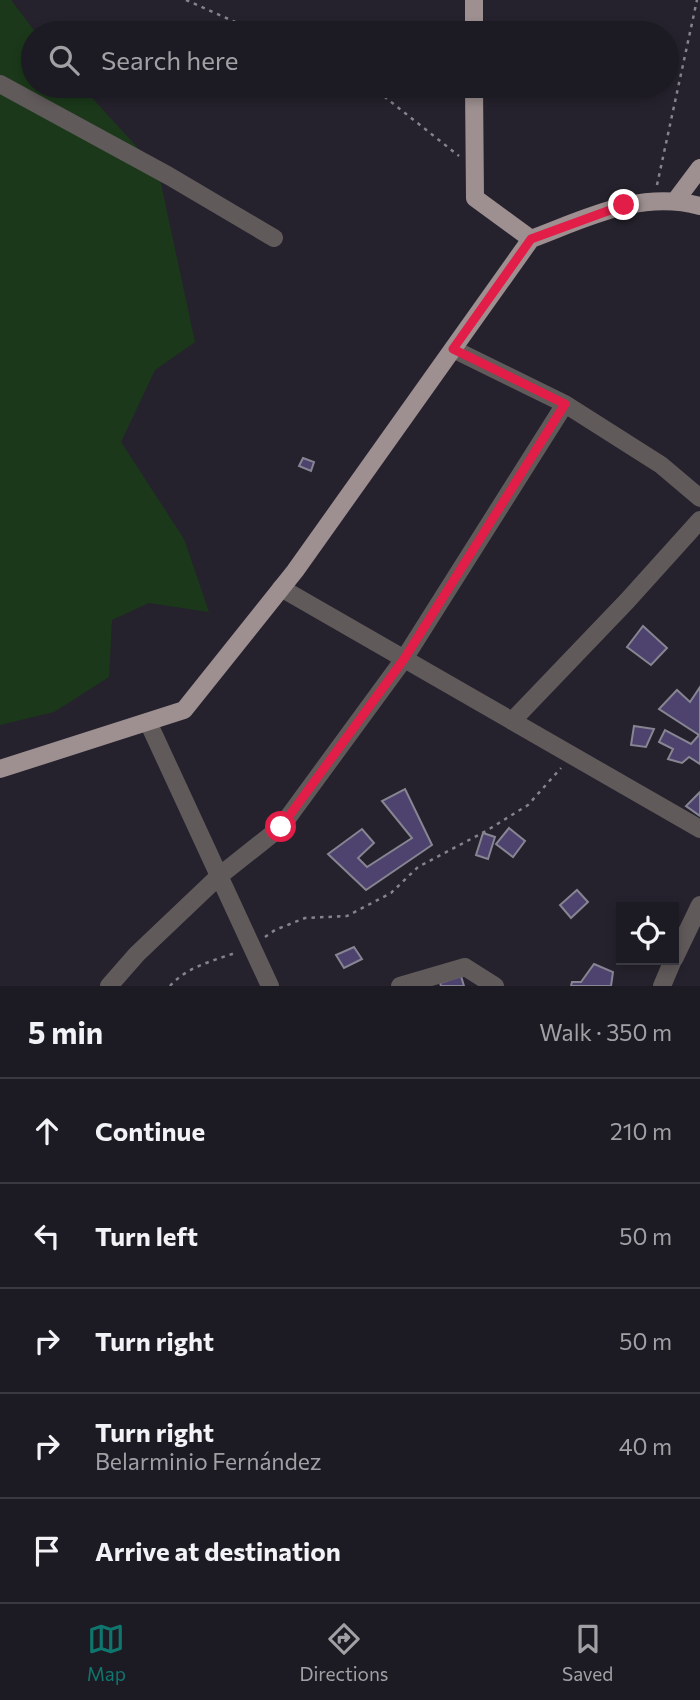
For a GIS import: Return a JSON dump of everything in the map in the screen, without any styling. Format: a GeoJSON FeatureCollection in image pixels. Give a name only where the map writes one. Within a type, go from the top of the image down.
{"type":"FeatureCollection","features":[{"type":"Feature","properties":{"kind":"main road"},"geometry":{"type":"LineString","coordinates":[[474,0],[474,21]]}},
{"type":"Feature","properties":{"kind":"main road"},"geometry":{"type":"LineString","coordinates":[[474,98],[475,198],[531,239]]}},
{"type":"Feature","properties":{"kind":"main road"},"geometry":{"type":"LineString","coordinates":[[676,200],[700,168]]}},
{"type":"Feature","properties":{"kind":"main road"},"geometry":{"type":"LineString","coordinates":[[0,769],[184,710],[281,588],[531,239],[624,205],[676,200],[700,206]]}},
{"type":"Feature","properties":{"kind":"street"},"geometry":{"type":"LineString","coordinates":[[0,83],[21,95]]}},
{"type":"Feature","properties":{"kind":"street"},"geometry":{"type":"LineString","coordinates":[[27,98],[169,176],[274,238]]}},
{"type":"Feature","properties":{"kind":"street"},"geometry":{"type":"LineString","coordinates":[[453,349],[565,404],[661,466],[700,498]]}},
{"type":"Feature","properties":{"kind":"street"},"geometry":{"type":"LineString","coordinates":[[109,986],[137,954],[218,877],[281,827],[404,659],[565,404]]}},
{"type":"Feature","properties":{"kind":"street"},"geometry":{"type":"LineString","coordinates":[[512,721],[700,520]]}},
{"type":"Feature","properties":{"kind":"street"},"geometry":{"type":"LineString","coordinates":[[281,588],[700,829]]}},
{"type":"Feature","properties":{"kind":"street"},"geometry":{"type":"LineString","coordinates":[[148,722],[270,986]]}},
{"type":"Feature","properties":{"kind":"street"},"geometry":{"type":"LineString","coordinates":[[679,949],[700,905]]}},
{"type":"Feature","properties":{"kind":"street"},"geometry":{"type":"LineString","coordinates":[[662,986],[671,965]]}},
{"type":"Feature","properties":{"kind":"street"},"geometry":{"type":"LineString","coordinates":[[400,986],[465,967],[495,986]]}},
{"type":"Feature","properties":{"kind":"path"},"geometry":{"type":"LineString","coordinates":[[186,0],[233,21]]}},
{"type":"Feature","properties":{"kind":"path"},"geometry":{"type":"LineString","coordinates":[[679,83],[697,0]]}},
{"type":"Feature","properties":{"kind":"path"},"geometry":{"type":"LineString","coordinates":[[386,98],[475,169]]}},
{"type":"Feature","properties":{"kind":"path"},"geometry":{"type":"LineString","coordinates":[[653,202],[676,98]]}},
{"type":"Feature","properties":{"kind":"path"},"geometry":{"type":"LineString","coordinates":[[259,941],[275,930],[304,918],[347,916],[391,893],[418,867],[528,805],[561,768]]}},
{"type":"Feature","properties":{"kind":"path"},"geometry":{"type":"LineString","coordinates":[[170,986],[177,978],[202,964],[239,951]]}},
{"type":"Feature","properties":{"kind":"green space"},"geometry":{"type":"Polygon","coordinates":[[[0,0],[11,0],[27,21],[21,21],[21,98],[92,98],[158,170],[195,342],[155,370],[121,442],[184,539],[209,612],[149,603],[112,620],[109,677],[54,712],[0,725],[0,0]]]}},
{"type":"Feature","properties":{"kind":"building"},"geometry":{"type":"Polygon","coordinates":[[[303,458],[314,462],[311,471],[299,466],[303,458]]]}},
{"type":"Feature","properties":{"kind":"building"},"geometry":{"type":"Polygon","coordinates":[[[643,626],[667,648],[651,665],[627,647],[643,626]]]}},
{"type":"Feature","properties":{"kind":"building"},"geometry":{"type":"Polygon","coordinates":[[[700,687],[700,764],[689,757],[682,763],[668,759],[673,749],[659,742],[665,730],[691,744],[699,735],[659,709],[677,690],[690,702],[700,687]]]}},
{"type":"Feature","properties":{"kind":"building"},"geometry":{"type":"Polygon","coordinates":[[[634,726],[654,729],[646,747],[631,745],[634,726]]]}},
{"type":"Feature","properties":{"kind":"building"},"geometry":{"type":"Polygon","coordinates":[[[405,789],[432,845],[366,890],[328,854],[362,829],[374,843],[358,858],[367,867],[412,838],[382,801],[405,789]]]}},
{"type":"Feature","properties":{"kind":"building"},"geometry":{"type":"Polygon","coordinates":[[[700,792],[700,816],[686,806],[700,792]]]}},
{"type":"Feature","properties":{"kind":"building"},"geometry":{"type":"Polygon","coordinates":[[[509,828],[525,841],[513,857],[496,844],[509,828]]]}},
{"type":"Feature","properties":{"kind":"building"},"geometry":{"type":"Polygon","coordinates":[[[483,833],[495,837],[488,859],[476,855],[483,833]]]}},
{"type":"Feature","properties":{"kind":"building"},"geometry":{"type":"Polygon","coordinates":[[[577,890],[588,902],[571,918],[560,905],[577,890]]]}},
{"type":"Feature","properties":{"kind":"building"},"geometry":{"type":"Polygon","coordinates":[[[354,947],[362,959],[344,968],[336,955],[354,947]]]}},
{"type":"Feature","properties":{"kind":"building"},"geometry":{"type":"Polygon","coordinates":[[[594,964],[613,972],[611,986],[571,986],[572,982],[581,982],[594,964]]]}},
{"type":"Feature","properties":{"kind":"building"},"geometry":{"type":"Polygon","coordinates":[[[461,976],[464,986],[441,986],[440,983],[461,976]]]}},
{"type":"Feature","properties":{"kind":"route"},"geometry":{"type":"LineString","coordinates":[[281,827],[404,659],[565,404],[453,349],[531,239],[624,205]]}}]}
